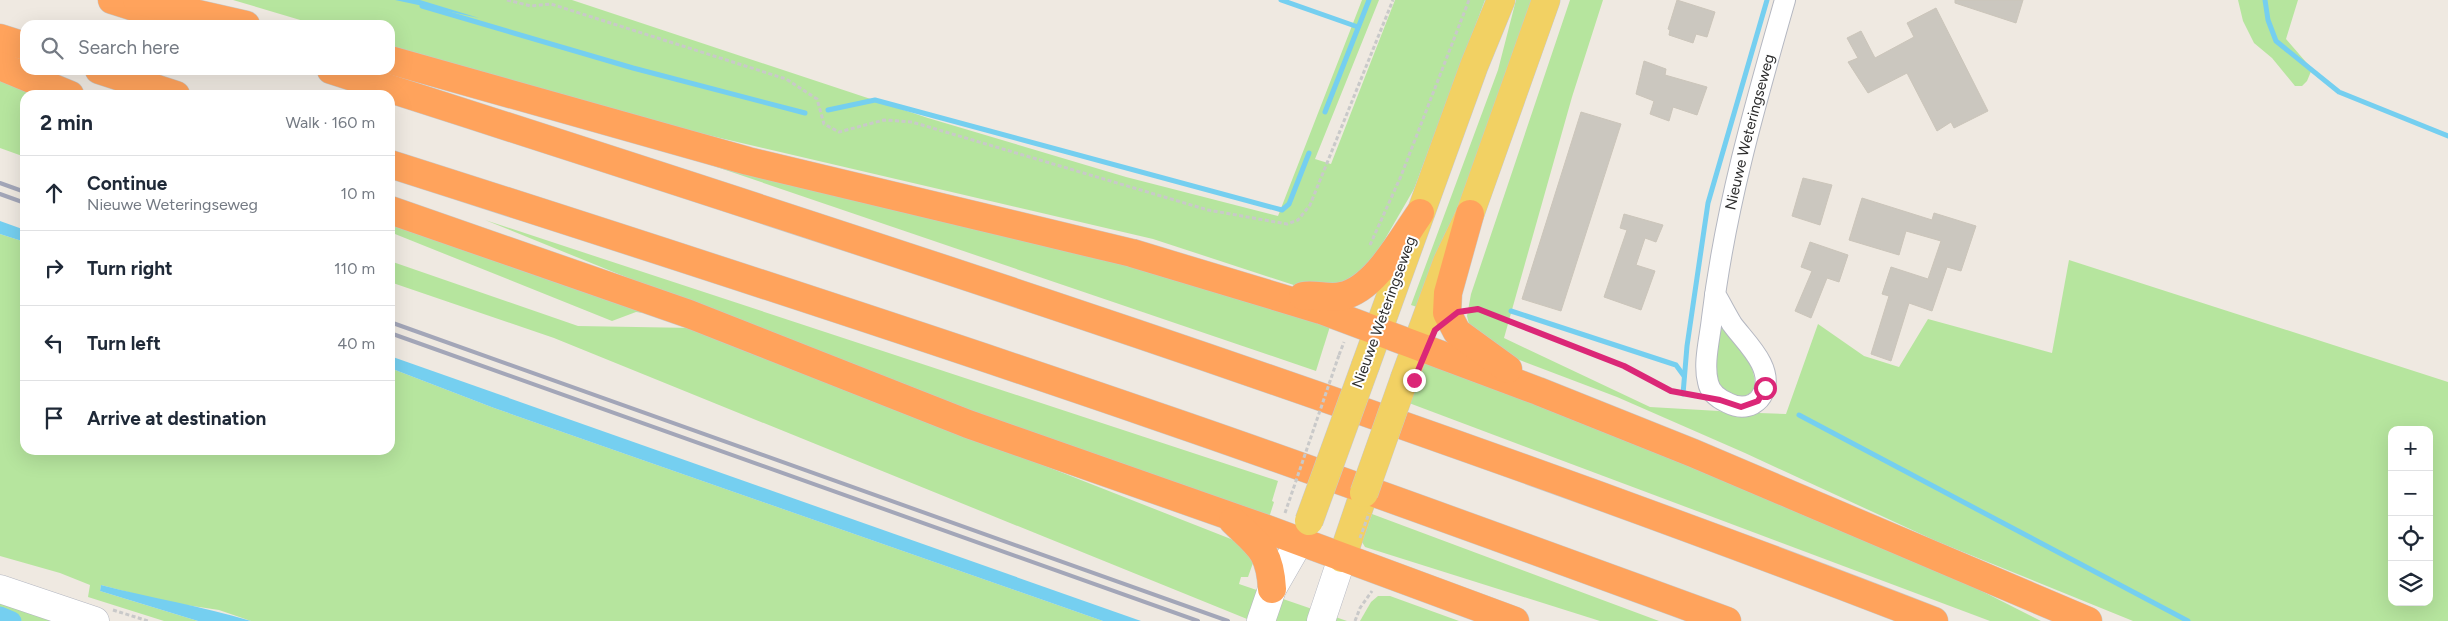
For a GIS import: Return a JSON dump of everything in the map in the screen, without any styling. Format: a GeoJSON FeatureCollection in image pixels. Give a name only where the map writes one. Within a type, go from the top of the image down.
{"type":"FeatureCollection","features":[{"type":"Feature","properties":{"kind":"highway"},"geometry":{"type":"LineString","coordinates":[[112,0],[174,20]]}},
{"type":"Feature","properties":{"kind":"highway"},"geometry":{"type":"LineString","coordinates":[[137,0],[224,20]]}},
{"type":"Feature","properties":{"kind":"highway"},"geometry":{"type":"LineString","coordinates":[[0,38],[20,44]]}},
{"type":"Feature","properties":{"kind":"highway"},"geometry":{"type":"LineString","coordinates":[[395,61],[748,161],[1122,250],[1284,298],[1538,391],[1693,453],[2088,621]]}},
{"type":"Feature","properties":{"kind":"highway"},"geometry":{"type":"LineString","coordinates":[[0,66],[20,74]]}},
{"type":"Feature","properties":{"kind":"highway"},"geometry":{"type":"LineString","coordinates":[[22,75],[58,90]]}},
{"type":"Feature","properties":{"kind":"highway"},"geometry":{"type":"LineString","coordinates":[[115,75],[161,90]]}},
{"type":"Feature","properties":{"kind":"highway"},"geometry":{"type":"LineString","coordinates":[[347,75],[393,90]]}},
{"type":"Feature","properties":{"kind":"highway"},"geometry":{"type":"LineString","coordinates":[[395,91],[904,254],[1172,346],[1453,444],[1934,621]]}},
{"type":"Feature","properties":{"kind":"highway"},"geometry":{"type":"LineString","coordinates":[[395,166],[905,330],[1134,408],[1418,508],[1727,621]]}},
{"type":"Feature","properties":{"kind":"highway"},"geometry":{"type":"LineString","coordinates":[[395,212],[689,314],[950,417],[1226,515],[1298,525],[1515,621]]}},
{"type":"Feature","properties":{"kind":"highway"},"geometry":{"type":"LineString","coordinates":[[1284,298],[1314,295],[1339,297],[1360,289],[1374,277],[1420,213]]}},
{"type":"Feature","properties":{"kind":"highway"},"geometry":{"type":"LineString","coordinates":[[1470,214],[1448,293],[1446,306],[1449,319],[1457,332],[1538,391]]}},
{"type":"Feature","properties":{"kind":"highway"},"geometry":{"type":"LineString","coordinates":[[1226,515],[1262,549],[1271,569],[1272,589]]}},
{"type":"Feature","properties":{"kind":"main road","name":"Nieuwe Weteringseweg"},"geometry":{"type":"LineString","coordinates":[[1261,621],[1298,525],[1366,364],[1474,66],[1502,0]]}},
{"type":"Feature","properties":{"kind":"main road"},"geometry":{"type":"LineString","coordinates":[[1322,617],[1415,346],[1447,262],[1470,214],[1546,0]]}},
{"type":"Feature","properties":{"kind":"main road"},"geometry":{"type":"LineString","coordinates":[[0,589],[95,621]]}},
{"type":"Feature","properties":{"kind":"street","name":"Nieuwe Weteringseweg"},"geometry":{"type":"LineString","coordinates":[[1720,400],[1712,392],[1706,371],[1715,294],[1727,221],[1741,156],[1784,0]]}},
{"type":"Feature","properties":{"kind":"street"},"geometry":{"type":"LineString","coordinates":[[1715,294],[1731,322],[1754,352],[1766,377],[1762,396],[1750,406],[1741,407],[1720,400]]}},
{"type":"Feature","properties":{"kind":"path"},"geometry":{"type":"LineString","coordinates":[[507,0],[531,6],[551,4],[786,78],[817,99],[824,124],[839,132],[884,120],[912,122],[1208,210],[1276,224],[1287,224],[1298,220],[1310,205],[1393,0]]}},
{"type":"Feature","properties":{"kind":"path"},"geometry":{"type":"LineString","coordinates":[[1369,248],[1401,176],[1469,0]]}},
{"type":"Feature","properties":{"kind":"path"},"geometry":{"type":"LineString","coordinates":[[1449,319],[1458,312],[1478,309],[1624,366],[1671,391],[1720,400]]}},
{"type":"Feature","properties":{"kind":"path","name":"Nieuwe Weteringseweg"},"geometry":{"type":"LineString","coordinates":[[1298,525],[1339,355],[1351,321]]}},
{"type":"Feature","properties":{"kind":"green space"},"geometry":{"type":"Polygon","coordinates":[[[233,0],[572,0],[928,118],[1126,177],[1278,216],[1362,0],[1379,0],[1315,159],[1331,164],[1395,0],[1485,0],[1414,189],[1370,265],[1350,281],[1309,290],[1153,239],[656,123],[395,47],[395,20],[300,20],[233,0]]]}},
{"type":"Feature","properties":{"kind":"green space"},"geometry":{"type":"Polygon","coordinates":[[[1516,0],[1536,0],[1423,309],[1411,305],[1498,70],[1516,0]]]}},
{"type":"Feature","properties":{"kind":"green space"},"geometry":{"type":"Polygon","coordinates":[[[1570,0],[1603,0],[1572,97],[1504,338],[1650,407],[1719,411],[1740,417],[1759,413],[1786,414],[1818,324],[1864,356],[1899,367],[1928,319],[2052,353],[2069,260],[2448,382],[2448,621],[2133,621],[1936,541],[1745,453],[1617,397],[1517,359],[1470,328],[1467,316],[1471,294],[1570,0]]]}},
{"type":"Feature","properties":{"kind":"green space"},"geometry":{"type":"Polygon","coordinates":[[[2238,0],[2298,0],[2286,39],[2312,69],[2307,81],[2302,86],[2295,86],[2272,58],[2254,43],[2243,21],[2238,0]]]}},
{"type":"Feature","properties":{"kind":"green space"},"geometry":{"type":"Polygon","coordinates":[[[0,80],[27,90],[20,90],[20,155],[0,148],[0,80]]]}},
{"type":"Feature","properties":{"kind":"green space"},"geometry":{"type":"Polygon","coordinates":[[[699,161],[1066,240],[1332,320],[1316,371],[699,161]]]}},
{"type":"Feature","properties":{"kind":"green space"},"geometry":{"type":"Polygon","coordinates":[[[485,220],[1278,481],[1267,524],[910,392],[485,220]]]}},
{"type":"Feature","properties":{"kind":"green space"},"geometry":{"type":"Polygon","coordinates":[[[395,225],[651,314],[636,312],[612,321],[395,234],[395,225]]]}},
{"type":"Feature","properties":{"kind":"green space"},"geometry":{"type":"Polygon","coordinates":[[[0,234],[20,240],[20,455],[395,455],[395,370],[494,408],[1103,621],[251,621],[219,610],[166,602],[101,585],[100,591],[198,621],[164,621],[88,597],[90,585],[60,573],[0,556],[0,234]]]}},
{"type":"Feature","properties":{"kind":"green space"},"geometry":{"type":"Polygon","coordinates":[[[395,263],[578,326],[694,328],[1236,541],[1254,560],[1248,577],[1241,577],[1239,584],[1347,621],[1252,621],[554,338],[395,284],[395,263]]]}},
{"type":"Feature","properties":{"kind":"green space"},"geometry":{"type":"Polygon","coordinates":[[[1719,323],[1739,343],[1749,360],[1755,387],[1745,396],[1739,397],[1725,391],[1718,384],[1714,376],[1713,355],[1719,323]]]}},
{"type":"Feature","properties":{"kind":"green space"},"geometry":{"type":"Polygon","coordinates":[[[1424,362],[1588,420],[1960,580],[2041,621],[1990,621],[1409,403],[1424,362]]]}},
{"type":"Feature","properties":{"kind":"green space"},"geometry":{"type":"Polygon","coordinates":[[[1372,514],[1659,621],[1600,621],[1365,547],[1362,542],[1372,514]]]}},
{"type":"Feature","properties":{"kind":"green space"},"geometry":{"type":"Polygon","coordinates":[[[1378,596],[1390,596],[1459,621],[1360,621],[1371,602],[1378,596]]]}},
{"type":"Feature","properties":{"kind":"green space"},"geometry":{"type":"Polygon","coordinates":[[[0,603],[53,621],[22,621],[0,613],[0,603]]]}},
{"type":"Feature","properties":{"kind":"water"},"geometry":{"type":"Polygon","coordinates":[[[395,0],[420,0],[479,18],[395,0]]]}},
{"type":"Feature","properties":{"kind":"water"},"geometry":{"type":"Polygon","coordinates":[[[0,221],[20,228],[20,240],[0,234],[0,221]]]}},
{"type":"Feature","properties":{"kind":"water"},"geometry":{"type":"Polygon","coordinates":[[[395,358],[1141,621],[1103,621],[494,408],[395,370],[395,358]]]}},
{"type":"Feature","properties":{"kind":"water"},"geometry":{"type":"Polygon","coordinates":[[[101,585],[251,621],[198,621],[100,591],[101,585]]]}},
{"type":"Feature","properties":{"kind":"building"},"geometry":{"type":"Polygon","coordinates":[[[1677,0],[1715,12],[1707,37],[1696,34],[1693,43],[1669,35],[1670,30],[1668,29],[1677,0]]]}},
{"type":"Feature","properties":{"kind":"building"},"geometry":{"type":"Polygon","coordinates":[[[1955,0],[2023,0],[2016,23],[1955,3],[1955,0]]]}},
{"type":"Feature","properties":{"kind":"building"},"geometry":{"type":"Polygon","coordinates":[[[1936,8],[1988,111],[1954,128],[1951,122],[1937,131],[1907,73],[1868,93],[1848,62],[1858,58],[1847,38],[1861,31],[1875,58],[1914,37],[1907,23],[1936,8]]]}},
{"type":"Feature","properties":{"kind":"building"},"geometry":{"type":"Polygon","coordinates":[[[1644,61],[1666,69],[1665,75],[1707,87],[1697,115],[1673,107],[1669,121],[1650,114],[1654,101],[1636,94],[1644,61]]]}},
{"type":"Feature","properties":{"kind":"building"},"geometry":{"type":"Polygon","coordinates":[[[1581,112],[1621,124],[1561,311],[1522,299],[1581,112]]]}},
{"type":"Feature","properties":{"kind":"building"},"geometry":{"type":"Polygon","coordinates":[[[1803,178],[1832,185],[1820,225],[1792,216],[1803,178]]]}},
{"type":"Feature","properties":{"kind":"building"},"geometry":{"type":"Polygon","coordinates":[[[1862,198],[1932,220],[1934,213],[1976,226],[1961,271],[1947,267],[1932,311],[1909,303],[1891,361],[1871,354],[1889,296],[1882,294],[1891,267],[1928,279],[1941,241],[1906,231],[1899,255],[1849,240],[1862,198]]]}},
{"type":"Feature","properties":{"kind":"building"},"geometry":{"type":"Polygon","coordinates":[[[1624,214],[1663,225],[1656,242],[1645,238],[1636,265],[1655,271],[1641,310],[1604,297],[1627,230],[1620,228],[1624,214]]]}},
{"type":"Feature","properties":{"kind":"building"},"geometry":{"type":"Polygon","coordinates":[[[1810,242],[1848,255],[1839,282],[1827,278],[1811,318],[1795,311],[1812,271],[1801,267],[1810,242]]]}},
{"type":"Feature","properties":{"kind":"waterway"},"geometry":{"type":"LineString","coordinates":[[1281,0],[1358,27]]}},
{"type":"Feature","properties":{"kind":"waterway"},"geometry":{"type":"LineString","coordinates":[[1325,112],[1369,0]]}},
{"type":"Feature","properties":{"kind":"waterway"},"geometry":{"type":"LineString","coordinates":[[1683,394],[1687,346],[1708,203],[1767,0]]}},
{"type":"Feature","properties":{"kind":"waterway"},"geometry":{"type":"LineString","coordinates":[[2265,0],[2268,20],[2276,41],[2339,92],[2448,136]]}},
{"type":"Feature","properties":{"kind":"waterway"},"geometry":{"type":"LineString","coordinates":[[422,6],[633,68],[805,113]]}},
{"type":"Feature","properties":{"kind":"waterway"},"geometry":{"type":"LineString","coordinates":[[828,110],[875,100],[1282,210],[1289,204],[1309,153]]}},
{"type":"Feature","properties":{"kind":"waterway"},"geometry":{"type":"LineString","coordinates":[[1511,311],[1676,365],[1684,376]]}},
{"type":"Feature","properties":{"kind":"waterway"},"geometry":{"type":"LineString","coordinates":[[1799,415],[2188,621]]}},
{"type":"Feature","properties":{"kind":"waterway"},"geometry":{"type":"LineString","coordinates":[[0,616],[12,621]]}},
{"type":"Feature","properties":{"kind":"railway"},"geometry":{"type":"LineString","coordinates":[[0,183],[20,190]]}},
{"type":"Feature","properties":{"kind":"railway"},"geometry":{"type":"LineString","coordinates":[[0,194],[20,201]]}},
{"type":"Feature","properties":{"kind":"railway"},"geometry":{"type":"LineString","coordinates":[[395,324],[1228,621]]}},
{"type":"Feature","properties":{"kind":"railway"},"geometry":{"type":"LineString","coordinates":[[395,335],[1198,621]]}},
{"type":"Feature","properties":{"kind":"route"},"geometry":{"type":"LineString","coordinates":[[1414,380],[1430,338],[1435,330],[1458,312],[1478,309],[1624,366],[1671,391],[1720,400],[1741,407],[1750,406],[1758,401],[1765,388]]}}]}
